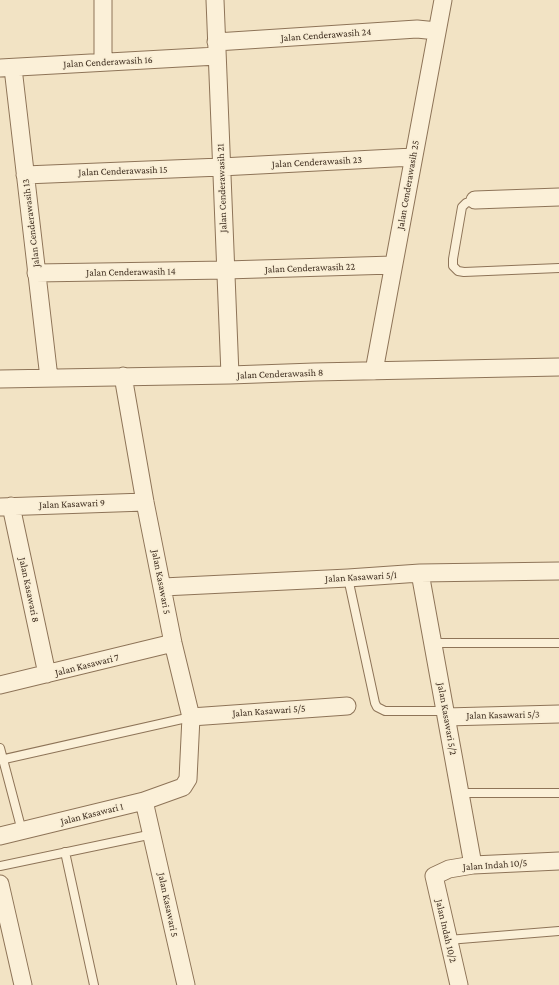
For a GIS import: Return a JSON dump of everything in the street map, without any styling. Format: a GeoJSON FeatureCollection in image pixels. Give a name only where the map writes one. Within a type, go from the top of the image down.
{"type":"FeatureCollection","features":[{"type":"Feature","properties":{"kind":"street"},"geometry":{"type":"LineString","coordinates":[[103,0],[103,62]]}},
{"type":"Feature","properties":{"kind":"street","name":"Jalan Cenderawasih 21"},"geometry":{"type":"LineString","coordinates":[[215,0],[230,376]]}},
{"type":"Feature","properties":{"kind":"street","name":"Jalan Cenderawasih 25"},"geometry":{"type":"LineString","coordinates":[[374,371],[442,0]]}},
{"type":"Feature","properties":{"kind":"street","name":"Jalan Cenderawasih 24"},"geometry":{"type":"LineString","coordinates":[[217,49],[417,29],[436,31]]}},
{"type":"Feature","properties":{"kind":"street","name":"Jalan Cenderawasih 16"},"geometry":{"type":"LineString","coordinates":[[6,68],[103,62],[217,49]]}},
{"type":"Feature","properties":{"kind":"street","name":"Jalan Cenderawasih 13"},"geometry":{"type":"LineString","coordinates":[[6,68],[25,176],[49,378]]}},
{"type":"Feature","properties":{"kind":"street","name":"Jalan Cenderawasih 23"},"geometry":{"type":"LineString","coordinates":[[221,167],[413,157]]}},
{"type":"Feature","properties":{"kind":"street","name":"Jalan Cenderawasih 15"},"geometry":{"type":"LineString","coordinates":[[25,176],[221,167]]}},
{"type":"Feature","properties":{"kind":"street"},"geometry":{"type":"LineString","coordinates":[[475,200],[559,197]]}},
{"type":"Feature","properties":{"kind":"street","name":"Jalan Cenderawasih 22"},"geometry":{"type":"LineString","coordinates":[[226,270],[394,265]]}},
{"type":"Feature","properties":{"kind":"street","name":"Jalan Cenderawasih 14"},"geometry":{"type":"LineString","coordinates":[[36,273],[226,270]]}},
{"type":"Feature","properties":{"kind":"street","name":"Jalan Cenderawasih 8"},"geometry":{"type":"LineString","coordinates":[[0,379],[123,376],[230,376],[559,367]]}},
{"type":"Feature","properties":{"kind":"street","name":"Jalan Kasawari 5"},"geometry":{"type":"LineString","coordinates":[[123,376],[145,502],[173,643],[191,716],[188,779],[182,787]]}},
{"type":"Feature","properties":{"kind":"street","name":"Jalan Kasawari 9"},"geometry":{"type":"LineString","coordinates":[[6,506],[145,502]]}},
{"type":"Feature","properties":{"kind":"street","name":"Jalan Kasawari 8"},"geometry":{"type":"LineString","coordinates":[[6,506],[47,674]]}},
{"type":"Feature","properties":{"kind":"street","name":"Jalan Kasawari 5/1"},"geometry":{"type":"LineString","coordinates":[[163,587],[420,573],[559,571]]}},
{"type":"Feature","properties":{"kind":"street","name":"Jalan Kasawari 5/2"},"geometry":{"type":"LineString","coordinates":[[420,573],[473,865]]}},
{"type":"Feature","properties":{"kind":"street","name":"Jalan Kasawari 7"},"geometry":{"type":"LineString","coordinates":[[0,685],[173,643]]}},
{"type":"Feature","properties":{"kind":"street","name":"Jalan Kasawari 5/5"},"geometry":{"type":"LineString","coordinates":[[191,716],[347,706]]}},
{"type":"Feature","properties":{"kind":"street","name":"Jalan Kasawari 5/3"},"geometry":{"type":"LineString","coordinates":[[446,714],[559,714]]}},
{"type":"Feature","properties":{"kind":"street","name":"Jalan Kasawari 1"},"geometry":{"type":"LineString","coordinates":[[0,836],[144,801],[182,787]]}},
{"type":"Feature","properties":{"kind":"street","name":"Jalan Kasawari 5"},"geometry":{"type":"LineString","coordinates":[[144,801],[186,985]]}},
{"type":"Feature","properties":{"kind":"street","name":"Jalan Indah 10/5"},"geometry":{"type":"LineString","coordinates":[[434,876],[450,869],[473,865],[559,861]]}},
{"type":"Feature","properties":{"kind":"street","name":"Jalan Indah 10/2"},"geometry":{"type":"LineString","coordinates":[[434,876],[459,985]]}},
{"type":"Feature","properties":{"kind":"street"},"geometry":{"type":"LineString","coordinates":[[0,884],[23,985]]}},
{"type":"Feature","properties":{"kind":"lane"},"geometry":{"type":"LineString","coordinates":[[475,200],[466,203],[462,207],[452,259],[453,266],[464,272],[559,268]]}},
{"type":"Feature","properties":{"kind":"lane"},"geometry":{"type":"LineString","coordinates":[[348,578],[377,707],[385,711],[446,714]]}},
{"type":"Feature","properties":{"kind":"lane"},"geometry":{"type":"LineString","coordinates":[[433,644],[559,643]]}},
{"type":"Feature","properties":{"kind":"lane"},"geometry":{"type":"LineString","coordinates":[[1,760],[191,716]]}},
{"type":"Feature","properties":{"kind":"lane"},"geometry":{"type":"LineString","coordinates":[[0,748],[1,760],[22,831]]}},
{"type":"Feature","properties":{"kind":"lane"},"geometry":{"type":"LineString","coordinates":[[460,793],[559,793]]}},
{"type":"Feature","properties":{"kind":"lane"},"geometry":{"type":"LineString","coordinates":[[0,866],[152,834]]}},
{"type":"Feature","properties":{"kind":"lane"},"geometry":{"type":"LineString","coordinates":[[65,852],[94,985]]}},
{"type":"Feature","properties":{"kind":"lane"},"geometry":{"type":"LineString","coordinates":[[448,940],[559,931]]}}]}
